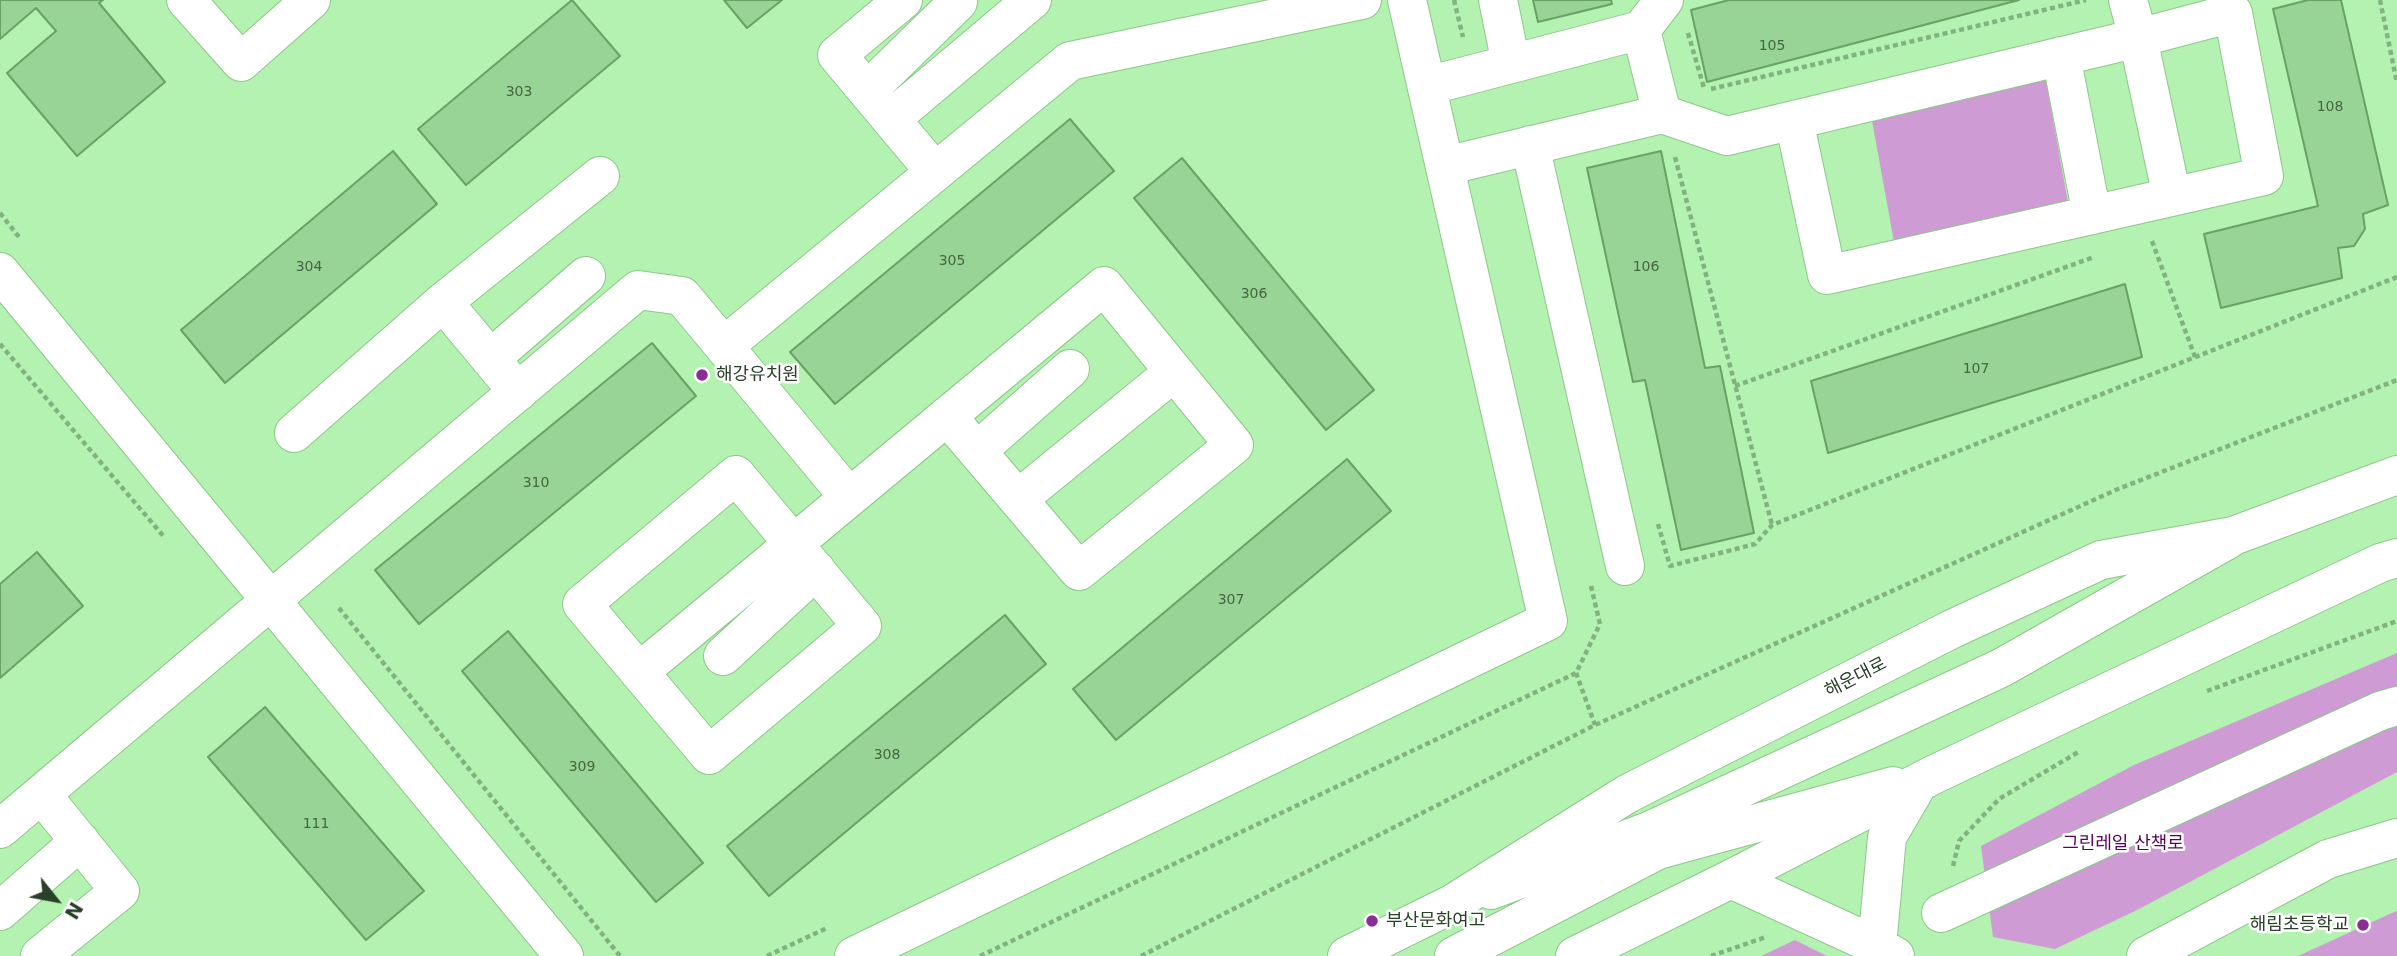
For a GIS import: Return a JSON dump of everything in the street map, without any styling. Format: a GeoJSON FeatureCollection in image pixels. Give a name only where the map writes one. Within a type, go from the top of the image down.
{"type":"FeatureCollection","features":[{"type":"Feature","properties":{"kind":"street"},"geometry":{"type":"LineString","coordinates":[[186,0],[241,62],[311,0]]}},
{"type":"Feature","properties":{"kind":"street"},"geometry":{"type":"LineString","coordinates":[[903,0],[837,55],[934,172]]}},
{"type":"Feature","properties":{"kind":"street"},"geometry":{"type":"LineString","coordinates":[[879,105],[1032,0]]}},
{"type":"Feature","properties":{"kind":"street"},"geometry":{"type":"LineString","coordinates":[[724,346],[1070,61],[1362,0]]}},
{"type":"Feature","properties":{"kind":"street"},"geometry":{"type":"LineString","coordinates":[[854,956],[1548,621],[1407,0]]}},
{"type":"Feature","properties":{"kind":"street"},"geometry":{"type":"LineString","coordinates":[[1498,0],[1511,64]]}},
{"type":"Feature","properties":{"kind":"street"},"geometry":{"type":"LineString","coordinates":[[1427,86],[1641,30],[1664,0]]}},
{"type":"Feature","properties":{"kind":"street"},"geometry":{"type":"LineString","coordinates":[[2128,0],[2172,197]]}},
{"type":"Feature","properties":{"kind":"street"},"geometry":{"type":"LineString","coordinates":[[879,105],[958,2]]}},
{"type":"Feature","properties":{"kind":"street"},"geometry":{"type":"LineString","coordinates":[[1445,166],[1530,145],[1667,131],[1727,136],[2233,13],[2264,176],[1827,275],[1794,120]]}},
{"type":"Feature","properties":{"kind":"street"},"geometry":{"type":"LineString","coordinates":[[1641,30],[1667,131]]}},
{"type":"Feature","properties":{"kind":"street"},"geometry":{"type":"LineString","coordinates":[[2061,56],[2092,215]]}},
{"type":"Feature","properties":{"kind":"street"},"geometry":{"type":"LineString","coordinates":[[1530,145],[1625,566]]}},
{"type":"Feature","properties":{"kind":"street"},"geometry":{"type":"LineString","coordinates":[[294,433],[443,302],[600,176]]}},
{"type":"Feature","properties":{"kind":"street"},"geometry":{"type":"LineString","coordinates":[[0,272],[564,956]]}},
{"type":"Feature","properties":{"kind":"street"},"geometry":{"type":"LineString","coordinates":[[490,359],[586,276]]}},
{"type":"Feature","properties":{"kind":"street"},"geometry":{"type":"LineString","coordinates":[[723,656],[805,557],[849,497],[1104,286],[1234,445],[1079,571],[947,416]]}},
{"type":"Feature","properties":{"kind":"street"},"geometry":{"type":"LineString","coordinates":[[0,829],[638,290],[682,296],[849,497]]}},
{"type":"Feature","properties":{"kind":"street"},"geometry":{"type":"LineString","coordinates":[[443,302],[518,392]]}},
{"type":"Feature","properties":{"kind":"street"},"geometry":{"type":"LineString","coordinates":[[977,451],[1070,369]]}},
{"type":"Feature","properties":{"kind":"street"},"geometry":{"type":"LineString","coordinates":[[1018,499],[1174,372]]}},
{"type":"Feature","properties":{"kind":"street"},"geometry":{"type":"LineString","coordinates":[[736,475],[862,626],[709,755],[639,672],[582,604],[736,475]]}},
{"type":"Feature","properties":{"kind":"street","name":"해운대로"},"geometry":{"type":"LineString","coordinates":[[1347,956],[1452,904],[1627,794],[1952,629],[2101,560],[2234,536],[2397,475]]}},
{"type":"Feature","properties":{"kind":"street"},"geometry":{"type":"LineString","coordinates":[[1452,904],[1649,831],[2001,668],[2234,536]]}},
{"type":"Feature","properties":{"kind":"street"},"geometry":{"type":"LineString","coordinates":[[639,672],[805,557]]}},
{"type":"Feature","properties":{"kind":"street"},"geometry":{"type":"LineString","coordinates":[[1575,956],[1925,780],[2368,569],[2397,558]]}},
{"type":"Feature","properties":{"kind":"street"},"geometry":{"type":"LineString","coordinates":[[1941,913],[2380,711],[2397,706]]}},
{"type":"Feature","properties":{"kind":"street"},"geometry":{"type":"LineString","coordinates":[[1731,879],[1886,951],[1886,837],[1925,780]]}},
{"type":"Feature","properties":{"kind":"street"},"geometry":{"type":"LineString","coordinates":[[1454,956],[1658,850],[1925,780]]}},
{"type":"Feature","properties":{"kind":"street"},"geometry":{"type":"LineString","coordinates":[[40,956],[120,891],[41,795]]}},
{"type":"Feature","properties":{"kind":"street"},"geometry":{"type":"LineString","coordinates":[[2146,956],[2328,859],[2397,838]]}},
{"type":"Feature","properties":{"kind":"street"},"geometry":{"type":"LineString","coordinates":[[0,911],[80,841]]}},
{"type":"Feature","properties":{"kind":"path"},"geometry":{"type":"LineString","coordinates":[[1454,0],[1464,44]]}},
{"type":"Feature","properties":{"kind":"path"},"geometry":{"type":"LineString","coordinates":[[1688,31],[1705,91],[2086,0]]}},
{"type":"Feature","properties":{"kind":"path"},"geometry":{"type":"LineString","coordinates":[[2380,0],[2397,83]]}},
{"type":"Feature","properties":{"kind":"path"},"geometry":{"type":"LineString","coordinates":[[1667,131],[1772,525]]}},
{"type":"Feature","properties":{"kind":"path"},"geometry":{"type":"LineString","coordinates":[[2150,236],[2196,357]]}},
{"type":"Feature","properties":{"kind":"path"},"geometry":{"type":"LineString","coordinates":[[1656,515],[1670,566],[1755,544],[1772,525],[2397,277]]}},
{"type":"Feature","properties":{"kind":"path"},"geometry":{"type":"LineString","coordinates":[[0,344],[169,543]]}},
{"type":"Feature","properties":{"kind":"path"},"geometry":{"type":"LineString","coordinates":[[1141,956],[1595,725],[2118,489],[2397,380]]}},
{"type":"Feature","properties":{"kind":"path"},"geometry":{"type":"LineString","coordinates":[[980,956],[1576,673],[1600,624],[1591,584]]}},
{"type":"Feature","properties":{"kind":"path"},"geometry":{"type":"LineString","coordinates":[[339,608],[620,956]]}},
{"type":"Feature","properties":{"kind":"path"},"geometry":{"type":"LineString","coordinates":[[2203,692],[2397,621]]}},
{"type":"Feature","properties":{"kind":"path"},"geometry":{"type":"LineString","coordinates":[[1576,673],[1595,725]]}},
{"type":"Feature","properties":{"kind":"path"},"geometry":{"type":"LineString","coordinates":[[1941,913],[1959,841],[1999,799],[2081,751]]}},
{"type":"Feature","properties":{"kind":"path"},"geometry":{"type":"LineString","coordinates":[[767,956],[830,926]]}},
{"type":"Feature","properties":{"kind":"path"},"geometry":{"type":"LineString","coordinates":[[1711,956],[1766,937],[1779,941]]}},
{"type":"Feature","properties":{"kind":"green space"},"geometry":{"type":"Polygon","coordinates":[[[2045,76],[2069,208],[1896,253],[1871,115],[2045,76]]]}},
{"type":"Feature","properties":{"kind":"green space","name":"그린레일 산책로"},"geometry":{"type":"Polygon","coordinates":[[[2397,653],[2397,772],[2137,910],[2055,949],[1993,937],[1981,846],[2134,765],[2397,653]]]}},
{"type":"Feature","properties":{"kind":"green space"},"geometry":{"type":"Polygon","coordinates":[[[2397,911],[2397,956],[2298,956],[2394,912],[2397,911]]]}},
{"type":"Feature","properties":{"kind":"green space"},"geometry":{"type":"Polygon","coordinates":[[[1795,940],[1827,956],[1761,956],[1795,940]]]}},
{"type":"Feature","properties":{"kind":"building"},"geometry":{"type":"Polygon","coordinates":[[[0,0],[103,0],[99,3],[165,82],[77,156],[7,73],[56,31],[36,8],[0,39],[0,0]]]}},
{"type":"Feature","properties":{"kind":"building"},"geometry":{"type":"Polygon","coordinates":[[[572,0],[620,56],[466,185],[418,129],[572,0]]]}},
{"type":"Feature","properties":{"kind":"building"},"geometry":{"type":"Polygon","coordinates":[[[724,0],[782,0],[747,28],[724,0]]]}},
{"type":"Feature","properties":{"kind":"building"},"geometry":{"type":"Polygon","coordinates":[[[1533,0],[1611,0],[1612,4],[1538,22],[1533,0]]]}},
{"type":"Feature","properties":{"kind":"building"},"geometry":{"type":"Polygon","coordinates":[[[1729,0],[2019,0],[1707,82],[1691,10],[1729,0]]]}},
{"type":"Feature","properties":{"kind":"building"},"geometry":{"type":"Polygon","coordinates":[[[2308,0],[2341,0],[2388,205],[2363,214],[2365,229],[2354,246],[2338,248],[2342,278],[2221,308],[2204,234],[2318,206],[2273,9],[2308,0]]]}},
{"type":"Feature","properties":{"kind":"building"},"geometry":{"type":"Polygon","coordinates":[[[1070,119],[1114,171],[835,404],[790,352],[1070,119]]]}},
{"type":"Feature","properties":{"kind":"building"},"geometry":{"type":"Polygon","coordinates":[[[393,151],[437,204],[225,383],[181,330],[393,151]]]}},
{"type":"Feature","properties":{"kind":"building"},"geometry":{"type":"Polygon","coordinates":[[[1661,151],[1705,368],[1720,366],[1754,533],[1681,550],[1645,380],[1633,382],[1587,168],[1661,151]]]}},
{"type":"Feature","properties":{"kind":"building"},"geometry":{"type":"Polygon","coordinates":[[[1182,158],[1374,390],[1326,430],[1134,198],[1182,158]]]}},
{"type":"Feature","properties":{"kind":"building"},"geometry":{"type":"Polygon","coordinates":[[[2125,284],[2142,357],[1828,453],[1811,381],[2125,284]]]}},
{"type":"Feature","properties":{"kind":"building"},"geometry":{"type":"Polygon","coordinates":[[[652,343],[696,396],[419,624],[375,570],[652,343]]]}},
{"type":"Feature","properties":{"kind":"building"},"geometry":{"type":"Polygon","coordinates":[[[1347,459],[1391,511],[1116,740],[1073,689],[1347,459]]]}},
{"type":"Feature","properties":{"kind":"building"},"geometry":{"type":"Polygon","coordinates":[[[37,552],[83,606],[0,678],[0,584],[37,552]]]}},
{"type":"Feature","properties":{"kind":"building"},"geometry":{"type":"Polygon","coordinates":[[[1005,615],[1046,664],[769,896],[727,846],[1005,615]]]}},
{"type":"Feature","properties":{"kind":"building"},"geometry":{"type":"Polygon","coordinates":[[[508,631],[703,863],[656,902],[462,671],[508,631]]]}},
{"type":"Feature","properties":{"kind":"building"},"geometry":{"type":"Polygon","coordinates":[[[265,707],[424,891],[366,940],[208,757],[265,707]]]}},
{"type":"Feature","properties":{"kind":"place","name":"해강유치원"},"geometry":{"type":"Point","coordinates":[702,375]}},
{"type":"Feature","properties":{"kind":"place","name":"부산문화여고"},"geometry":{"type":"Point","coordinates":[1372,921]}},
{"type":"Feature","properties":{"kind":"place","name":"해림초등학교"},"geometry":{"type":"Point","coordinates":[2363,925]}}]}
